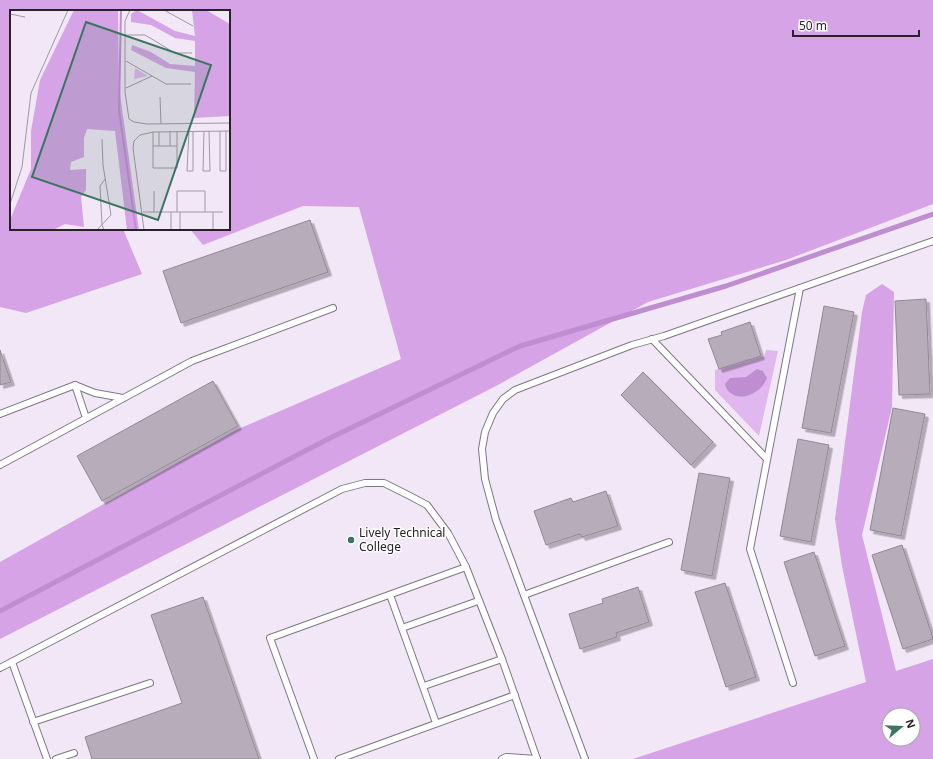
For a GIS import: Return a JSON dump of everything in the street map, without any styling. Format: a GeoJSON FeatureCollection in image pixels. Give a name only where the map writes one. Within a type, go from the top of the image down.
{"type":"FeatureCollection","features":[{"type":"Feature","properties":{"kind":"lane"},"geometry":{"type":"LineString","coordinates":[[585,759],[496,520],[485,479],[482,448],[485,432],[493,412],[504,399],[516,390],[632,345],[933,241]]}},
{"type":"Feature","properties":{"kind":"lane"},"geometry":{"type":"LineString","coordinates":[[793,683],[750,549],[800,288]]}},
{"type":"Feature","properties":{"kind":"lane"},"geometry":{"type":"LineString","coordinates":[[0,465],[192,361],[333,308]]}},
{"type":"Feature","properties":{"kind":"lane"},"geometry":{"type":"LineString","coordinates":[[652,339],[767,459]]}},
{"type":"Feature","properties":{"kind":"lane"},"geometry":{"type":"LineString","coordinates":[[0,414],[74,385],[95,392],[123,398]]}},
{"type":"Feature","properties":{"kind":"lane"},"geometry":{"type":"LineString","coordinates":[[74,385],[86,418]]}},
{"type":"Feature","properties":{"kind":"lane"},"geometry":{"type":"LineString","coordinates":[[0,668],[342,489],[365,483],[384,483],[426,505],[448,533],[466,568],[502,659],[537,759],[506,757],[502,759]]}},
{"type":"Feature","properties":{"kind":"lane"},"geometry":{"type":"LineString","coordinates":[[524,595],[669,542]]}},
{"type":"Feature","properties":{"kind":"lane"},"geometry":{"type":"LineString","coordinates":[[314,759],[270,638],[466,568]]}},
{"type":"Feature","properties":{"kind":"lane"},"geometry":{"type":"LineString","coordinates":[[390,595],[424,686],[436,723]]}},
{"type":"Feature","properties":{"kind":"lane"},"geometry":{"type":"LineString","coordinates":[[402,628],[478,601]]}},
{"type":"Feature","properties":{"kind":"lane"},"geometry":{"type":"LineString","coordinates":[[424,686],[502,659]]}},
{"type":"Feature","properties":{"kind":"lane"},"geometry":{"type":"LineString","coordinates":[[12,662],[46,758],[39,759]]}},
{"type":"Feature","properties":{"kind":"lane"},"geometry":{"type":"LineString","coordinates":[[33,722],[150,683]]}},
{"type":"Feature","properties":{"kind":"lane"},"geometry":{"type":"LineString","coordinates":[[339,759],[515,694]]}},
{"type":"Feature","properties":{"kind":"lane"},"geometry":{"type":"LineString","coordinates":[[56,759],[74,753]]}},
{"type":"Feature","properties":{"kind":"shaded area"},"geometry":{"type":"Polygon","coordinates":[[[0,0],[933,0],[933,204],[786,260],[648,302],[496,386],[0,639],[0,562],[236,430],[401,359],[359,207],[303,206],[203,245],[191,230],[230,230],[230,10],[10,10],[10,230],[123,230],[142,274],[26,313],[0,307],[0,0]]]}},
{"type":"Feature","properties":{"kind":"shaded area"},"geometry":{"type":"Polygon","coordinates":[[[882,284],[894,292],[892,407],[862,535],[896,671],[933,659],[933,759],[633,759],[866,682],[842,566],[835,519],[862,312],[866,295],[882,284]]]}},
{"type":"Feature","properties":{"kind":"shaded area"},"geometry":{"type":"Polygon","coordinates":[[[766,350],[778,351],[759,436],[715,390],[715,370],[761,356],[764,357],[766,350]]]}},
{"type":"Feature","properties":{"kind":"shaded area"},"geometry":{"type":"Polygon","coordinates":[[[757,369],[763,371],[767,378],[760,389],[754,393],[742,397],[736,396],[726,388],[725,384],[730,378],[746,377],[757,369]]]}},
{"type":"Feature","properties":{"kind":"building"},"geometry":{"type":"Polygon","coordinates":[[[310,220],[328,272],[181,323],[163,271],[310,220]]]}},
{"type":"Feature","properties":{"kind":"building"},"geometry":{"type":"Polygon","coordinates":[[[926,299],[930,394],[899,395],[895,301],[926,299]]]}},
{"type":"Feature","properties":{"kind":"building"},"geometry":{"type":"Polygon","coordinates":[[[824,306],[854,312],[831,433],[802,428],[824,306]]]}},
{"type":"Feature","properties":{"kind":"building"},"geometry":{"type":"Polygon","coordinates":[[[750,322],[761,356],[719,369],[708,339],[722,335],[721,332],[750,322]]]}},
{"type":"Feature","properties":{"kind":"building"},"geometry":{"type":"Polygon","coordinates":[[[0,350],[11,382],[0,385],[0,350]]]}},
{"type":"Feature","properties":{"kind":"building"},"geometry":{"type":"Polygon","coordinates":[[[643,372],[713,442],[691,465],[621,395],[643,372]]]}},
{"type":"Feature","properties":{"kind":"building"},"geometry":{"type":"Polygon","coordinates":[[[213,381],[238,426],[102,501],[77,456],[213,381]]]}},
{"type":"Feature","properties":{"kind":"building"},"geometry":{"type":"Polygon","coordinates":[[[893,408],[925,414],[901,536],[870,530],[893,408]]]}},
{"type":"Feature","properties":{"kind":"building"},"geometry":{"type":"Polygon","coordinates":[[[798,439],[829,445],[811,542],[780,536],[798,439]]]}},
{"type":"Feature","properties":{"kind":"building"},"geometry":{"type":"Polygon","coordinates":[[[699,473],[730,478],[712,576],[681,570],[699,473]]]}},
{"type":"Feature","properties":{"kind":"building"},"geometry":{"type":"Polygon","coordinates":[[[606,491],[618,526],[582,537],[580,534],[546,545],[534,511],[571,498],[573,502],[606,491]]]}},
{"type":"Feature","properties":{"kind":"building"},"geometry":{"type":"Polygon","coordinates":[[[902,545],[933,638],[903,649],[872,555],[902,545]]]}},
{"type":"Feature","properties":{"kind":"building"},"geometry":{"type":"Polygon","coordinates":[[[814,552],[845,646],[815,656],[784,562],[814,552]]]}},
{"type":"Feature","properties":{"kind":"building"},"geometry":{"type":"Polygon","coordinates":[[[725,583],[756,677],[726,687],[695,592],[725,583]]]}},
{"type":"Feature","properties":{"kind":"building"},"geometry":{"type":"Polygon","coordinates":[[[638,587],[649,622],[616,633],[617,637],[580,649],[569,614],[603,603],[602,599],[638,587]]]}},
{"type":"Feature","properties":{"kind":"building"},"geometry":{"type":"Polygon","coordinates":[[[203,597],[259,759],[92,759],[85,737],[182,703],[151,615],[203,597]]]}},
{"type":"Feature","properties":{"kind":"waterway"},"geometry":{"type":"LineString","coordinates":[[0,611],[326,440],[520,346],[726,286],[933,214]]}},
{"type":"Feature","properties":{"kind":"place","name":"Lively Technical College"},"geometry":{"type":"Point","coordinates":[351,540]}}]}
